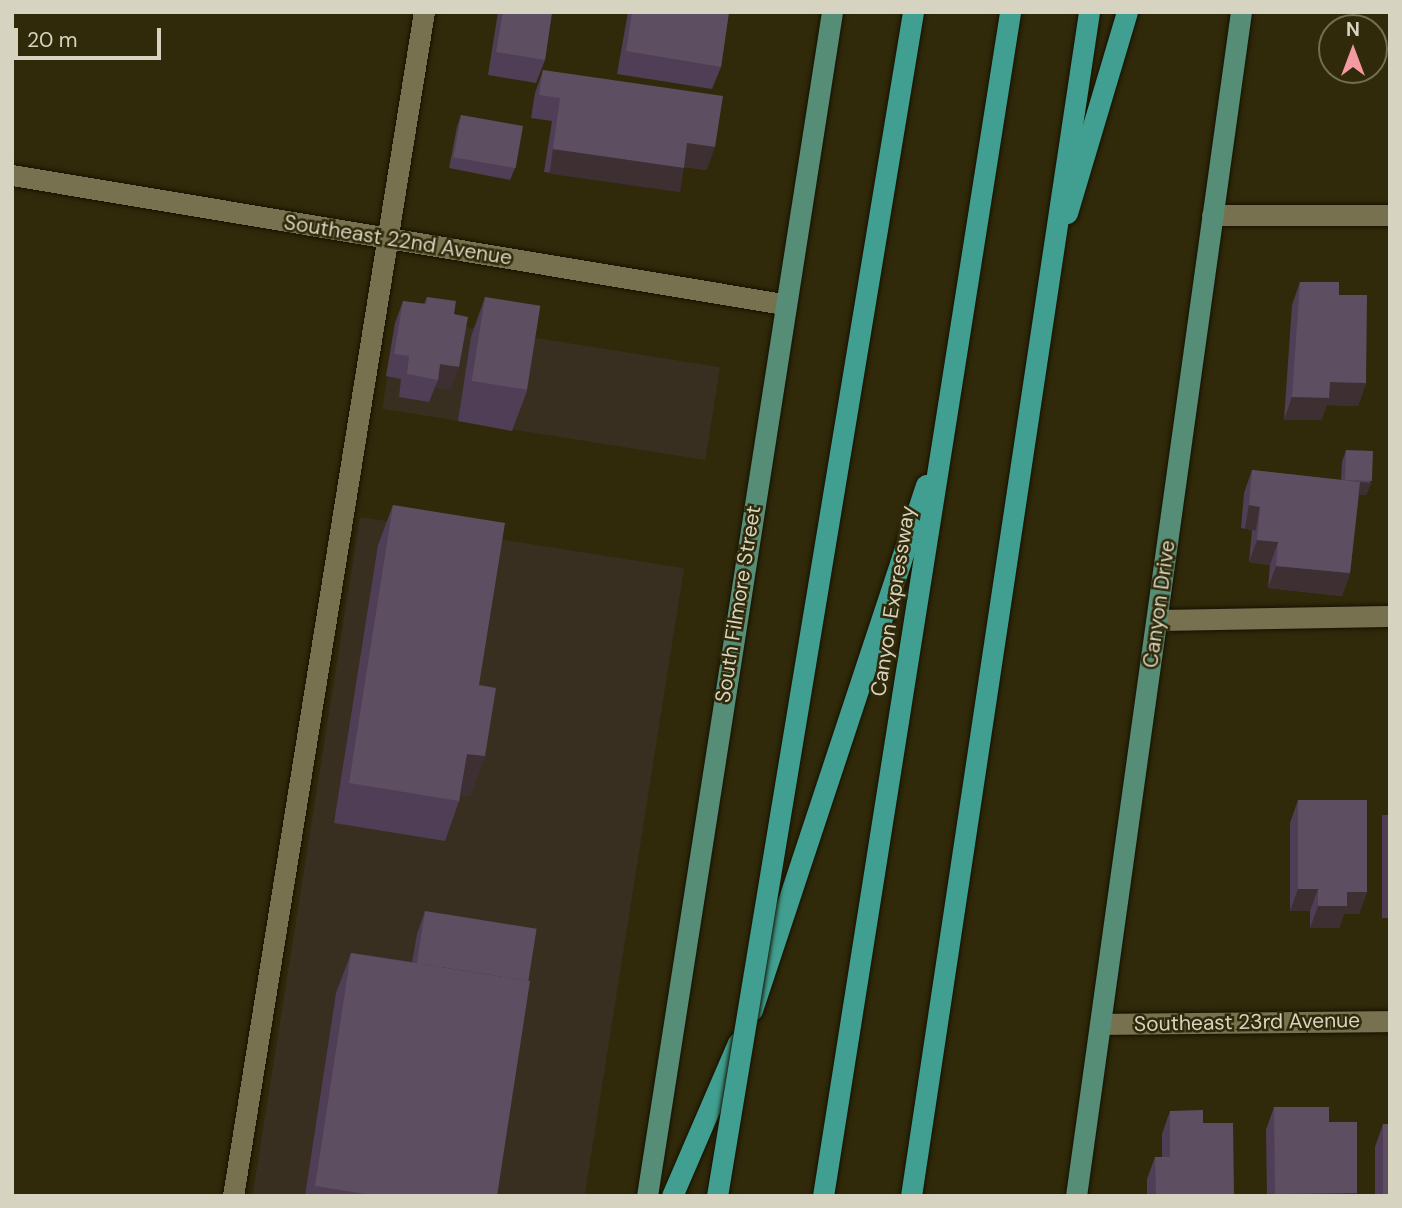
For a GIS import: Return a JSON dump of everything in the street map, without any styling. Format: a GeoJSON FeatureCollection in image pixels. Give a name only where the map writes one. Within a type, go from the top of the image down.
{"type":"FeatureCollection","features":[{"type":"Feature","properties":{"kind":"highway"},"geometry":{"type":"LineString","coordinates":[[717,1196],[914,12]]}},
{"type":"Feature","properties":{"kind":"highway","name":"Canyon Expressway"},"geometry":{"type":"LineString","coordinates":[[823,1196],[1010,12]]}},
{"type":"Feature","properties":{"kind":"highway"},"geometry":{"type":"LineString","coordinates":[[911,1196],[1042,296],[1089,12]]}},
{"type":"Feature","properties":{"kind":"highway"},"geometry":{"type":"LineString","coordinates":[[1042,296],[1127,12]]}},
{"type":"Feature","properties":{"kind":"highway"},"geometry":{"type":"LineString","coordinates":[[672,1196],[760,992],[945,427]]}},
{"type":"Feature","properties":{"kind":"main road","name":"South Filmore Street"},"geometry":{"type":"LineString","coordinates":[[648,1196],[783,304],[832,12]]}},
{"type":"Feature","properties":{"kind":"main road","name":"Canyon Drive"},"geometry":{"type":"LineString","coordinates":[[1076,1196],[1104,1024],[1241,12]]}},
{"type":"Feature","properties":{"kind":"street"},"geometry":{"type":"LineString","coordinates":[[233,1196],[424,12]]}},
{"type":"Feature","properties":{"kind":"street","name":"Southeast 22nd Avenue"},"geometry":{"type":"LineString","coordinates":[[12,176],[783,304]]}},
{"type":"Feature","properties":{"kind":"street"},"geometry":{"type":"LineString","coordinates":[[1212,215],[1390,215]]}},
{"type":"Feature","properties":{"kind":"street"},"geometry":{"type":"LineString","coordinates":[[1157,620],[1390,616]]}},
{"type":"Feature","properties":{"kind":"street","name":"Southeast 23rd Avenue"},"geometry":{"type":"LineString","coordinates":[[1104,1024],[1390,1021]]}},
{"type":"Feature","properties":{"kind":"shaded area"},"geometry":{"type":"Polygon","coordinates":[[[397,316],[720,367],[705,460],[382,409],[397,316]]]}},
{"type":"Feature","properties":{"kind":"shaded area"},"geometry":{"type":"Polygon","coordinates":[[[360,517],[684,568],[585,1196],[252,1196],[360,517]]]}},
{"type":"Feature","properties":{"kind":"building"},"geometry":{"type":"Polygon","coordinates":[[[503,12],[552,12],[545,60],[496,52],[503,12]]]}},
{"type":"Feature","properties":{"kind":"building"},"geometry":{"type":"Polygon","coordinates":[[[632,12],[729,12],[721,67],[626,51],[632,12]]]}},
{"type":"Feature","properties":{"kind":"building"},"geometry":{"type":"Polygon","coordinates":[[[543,70],[723,96],[715,147],[687,143],[684,168],[553,149],[560,98],[539,95],[543,70]]]}},
{"type":"Feature","properties":{"kind":"building"},"geometry":{"type":"Polygon","coordinates":[[[461,115],[523,126],[516,168],[454,157],[461,115]]]}},
{"type":"Feature","properties":{"kind":"building"},"geometry":{"type":"Polygon","coordinates":[[[1300,282],[1339,282],[1339,295],[1367,295],[1366,383],[1330,382],[1329,398],[1292,397],[1300,282]]]}},
{"type":"Feature","properties":{"kind":"building"},"geometry":{"type":"Polygon","coordinates":[[[427,297],[456,301],[454,314],[468,317],[459,367],[440,364],[438,380],[407,374],[409,356],[394,354],[403,301],[426,304],[427,297]]]}},
{"type":"Feature","properties":{"kind":"building"},"geometry":{"type":"Polygon","coordinates":[[[485,297],[540,306],[527,390],[472,381],[485,297]]]}},
{"type":"Feature","properties":{"kind":"building"},"geometry":{"type":"Polygon","coordinates":[[[1346,450],[1373,451],[1372,481],[1345,480],[1346,450]]]}},
{"type":"Feature","properties":{"kind":"building"},"geometry":{"type":"Polygon","coordinates":[[[1252,470],[1360,482],[1350,573],[1276,566],[1278,542],[1257,540],[1260,507],[1249,505],[1252,470]]]}},
{"type":"Feature","properties":{"kind":"building"},"geometry":{"type":"Polygon","coordinates":[[[393,505],[505,523],[479,685],[496,688],[485,756],[467,754],[459,801],[349,783],[393,505]]]}},
{"type":"Feature","properties":{"kind":"building"},"geometry":{"type":"Polygon","coordinates":[[[1298,800],[1367,800],[1367,892],[1347,892],[1347,906],[1318,906],[1318,889],[1298,889],[1298,800]]]}},
{"type":"Feature","properties":{"kind":"building"},"geometry":{"type":"Polygon","coordinates":[[[425,911],[537,929],[528,981],[417,963],[425,911]]]}},
{"type":"Feature","properties":{"kind":"building"},"geometry":{"type":"Polygon","coordinates":[[[351,953],[530,981],[497,1196],[378,1196],[315,1186],[351,953]]]}},
{"type":"Feature","properties":{"kind":"building"},"geometry":{"type":"Polygon","coordinates":[[[1274,1107],[1329,1107],[1329,1122],[1357,1122],[1357,1193],[1275,1194],[1274,1107]]]}},
{"type":"Feature","properties":{"kind":"building"},"geometry":{"type":"Polygon","coordinates":[[[1203,1110],[1203,1123],[1233,1123],[1234,1196],[1156,1196],[1155,1157],[1170,1157],[1170,1111],[1203,1110]]]}},
{"type":"Feature","properties":{"kind":"building"},"geometry":{"type":"Polygon","coordinates":[[[1383,1124],[1390,1124],[1390,1196],[1383,1196],[1383,1124]]]}}]}
